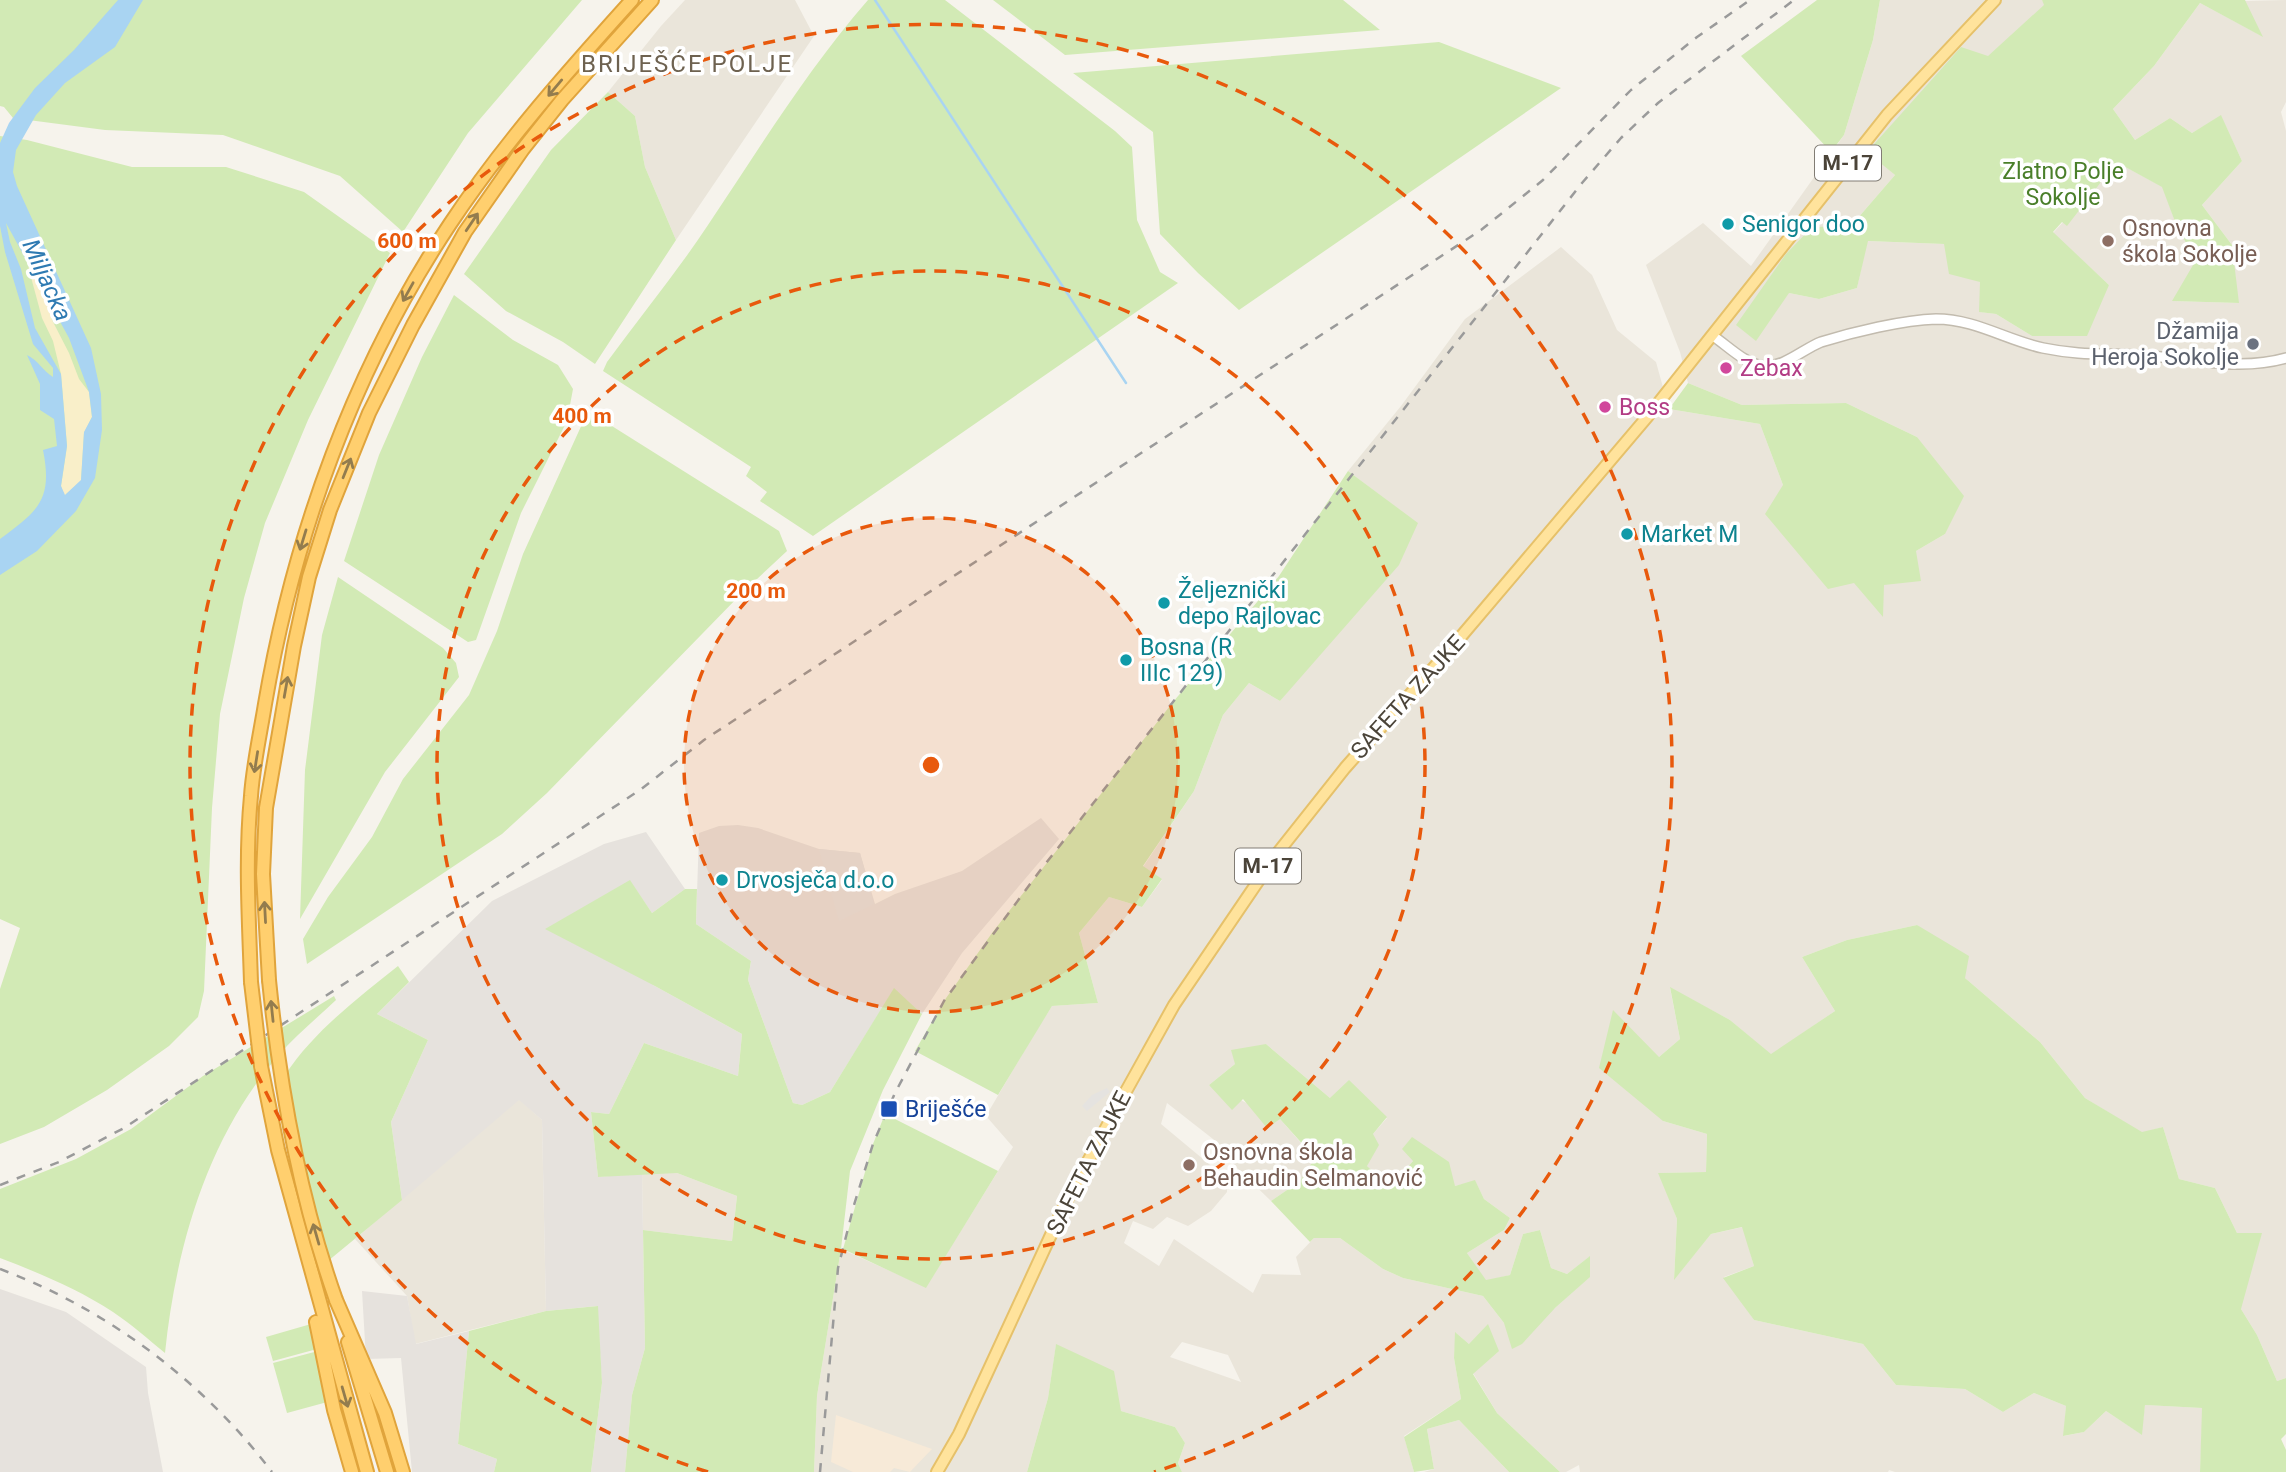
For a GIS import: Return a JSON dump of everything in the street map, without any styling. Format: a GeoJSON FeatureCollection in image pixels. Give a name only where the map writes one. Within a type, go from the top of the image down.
{"type":"FeatureCollection","features":[{"type":"Feature","properties":{"kind":"highway"},"geometry":{"type":"LineString","coordinates":[[352,1472],[334,1410],[313,1307],[270,1142],[251,982],[247,890],[251,795],[256,757],[284,610],[303,539],[360,384],[409,291],[449,224],[501,153],[632,0]]}},
{"type":"Feature","properties":{"kind":"highway"},"geometry":{"type":"LineString","coordinates":[[387,1472],[313,1225],[288,1123],[279,1072],[269,981],[263,874],[266,808],[293,646],[330,510],[374,402],[413,325],[465,232],[538,130],[652,0]]}},
{"type":"Feature","properties":{"kind":"highway"},"geometry":{"type":"LineString","coordinates":[[266,1093],[301,1237],[367,1472]]}},
{"type":"Feature","properties":{"kind":"highway"},"geometry":{"type":"LineString","coordinates":[[336,1300],[385,1413],[403,1472]]}},
{"type":"Feature","properties":{"kind":"main road","name":"SAFETA ZAJKE"},"geometry":{"type":"LineString","coordinates":[[937,1472],[959,1434],[1069,1198],[1120,1101],[1174,1005],[1249,893],[1345,768],[1568,512],[1713,336],[1887,115],[1995,0]]}},
{"type":"Feature","properties":{"kind":"street"},"geometry":{"type":"LineString","coordinates":[[1713,336],[1745,358],[1766,366],[1775,365],[1810,347],[1833,339],[1911,321],[1938,319],[1979,325],[2046,349],[2100,356],[2148,356],[2246,365],[2286,358]]}},
{"type":"Feature","properties":{"kind":"shaded area"},"geometry":{"type":"Polygon","coordinates":[[[685,0],[795,0],[814,36],[676,240],[645,167],[635,116],[608,92],[685,0]]]}},
{"type":"Feature","properties":{"kind":"shaded area"},"geometry":{"type":"Polygon","coordinates":[[[1880,0],[2042,0],[2045,5],[1988,57],[1868,151],[1895,175],[1789,293],[1819,299],[1857,288],[1867,241],[1944,244],[1980,282],[1980,312],[1996,314],[2032,336],[2109,285],[2053,233],[2118,163],[2163,187],[2177,227],[2197,260],[2173,301],[2238,303],[2232,245],[2202,205],[2242,161],[2221,116],[2192,133],[2170,118],[2135,140],[2113,109],[2154,66],[2200,3],[2262,36],[2244,1],[2286,0],[2286,102],[2281,112],[2286,131],[2286,1378],[2277,1381],[2257,1335],[2241,1309],[2237,1233],[2215,1188],[2179,1179],[2163,1127],[2142,1133],[2085,1098],[2040,1042],[1965,978],[1917,925],[1847,940],[1802,957],[1835,1011],[1771,1055],[1730,1020],[1670,988],[1680,1039],[1659,1057],[1663,1121],[1707,1134],[1706,1172],[1659,1173],[1677,1219],[1674,1279],[1711,1234],[1743,1227],[1754,1266],[1724,1277],[1754,1320],[1863,1344],[1896,1385],[1965,1389],[2003,1412],[2034,1393],[2066,1406],[2064,1436],[2084,1432],[2106,1411],[2141,1434],[2145,1405],[2203,1408],[2200,1472],[1580,1472],[1579,1465],[1560,1472],[1497,1413],[1473,1373],[1469,1344],[1456,1333],[1454,1358],[1461,1399],[1404,1436],[1414,1472],[1182,1472],[1178,1463],[1185,1443],[1175,1427],[1121,1411],[1056,1345],[1048,1398],[1027,1472],[814,1472],[817,1396],[841,1249],[926,1287],[1013,1147],[986,1116],[1036,1031],[1052,1006],[1098,1003],[1079,933],[1109,897],[1142,907],[1162,880],[1143,867],[1194,791],[1223,715],[1249,683],[1280,701],[1417,523],[1348,471],[1401,406],[1465,319],[1561,247],[1592,275],[1617,330],[1656,362],[1669,409],[1760,424],[1783,485],[1854,583],[1884,585],[1916,551],[1945,534],[1917,437],[1846,403],[1742,405],[1688,383],[1680,352],[1646,265],[1703,223],[1751,266],[1844,135],[1873,40],[1880,0]],[[1266,1044],[1209,1085],[1280,1119],[1315,1159],[1300,1181],[1271,1201],[1236,1167],[1213,1139],[1167,1103],[1161,1124],[1227,1179],[1227,1192],[1211,1211],[1188,1226],[1167,1217],[1153,1229],[1133,1221],[1124,1243],[1159,1266],[1174,1239],[1253,1293],[1262,1274],[1301,1275],[1296,1257],[1314,1238],[1340,1238],[1383,1269],[1403,1278],[1483,1296],[1504,1323],[1555,1308],[1590,1276],[1589,1257],[1567,1274],[1551,1268],[1540,1230],[1523,1234],[1510,1275],[1486,1281],[1467,1253],[1504,1230],[1510,1218],[1484,1199],[1475,1181],[1455,1186],[1413,1161],[1390,1187],[1367,1166],[1373,1134],[1387,1118],[1330,1098],[1266,1044]],[[1182,1342],[1170,1357],[1241,1382],[1228,1355],[1182,1342]]]}},
{"type":"Feature","properties":{"kind":"shaded area"},"geometry":{"type":"Polygon","coordinates":[[[1041,818],[1059,839],[962,953],[922,1014],[894,989],[830,1092],[802,1105],[793,1103],[748,980],[751,961],[696,924],[699,833],[719,826],[738,825],[758,828],[819,849],[860,853],[875,904],[895,894],[962,871],[1041,818]]]}},
{"type":"Feature","properties":{"kind":"shaded area"},"geometry":{"type":"Polygon","coordinates":[[[646,832],[685,889],[652,913],[630,881],[653,985],[742,1034],[738,1076],[644,1043],[609,1114],[591,1112],[598,1177],[642,1173],[645,1348],[632,1395],[625,1472],[591,1472],[602,1383],[597,1306],[546,1311],[542,1120],[519,1100],[402,1200],[391,1122],[428,1040],[377,1014],[492,901],[604,844],[646,832]]]}},
{"type":"Feature","properties":{"kind":"shaded area"},"geometry":{"type":"Polygon","coordinates":[[[819,849],[860,853],[874,904],[839,921],[819,849]]]}},
{"type":"Feature","properties":{"kind":"shaded area"},"geometry":{"type":"Polygon","coordinates":[[[1107,1088],[1110,1092],[1087,1111],[1082,1106],[1092,1095],[1107,1088]]]}},
{"type":"Feature","properties":{"kind":"shaded area"},"geometry":{"type":"Polygon","coordinates":[[[519,1099],[542,1120],[546,1311],[415,1344],[407,1296],[355,1239],[519,1099]]]}},
{"type":"Feature","properties":{"kind":"shaded area"},"geometry":{"type":"Polygon","coordinates":[[[642,1173],[677,1173],[737,1196],[732,1241],[643,1230],[642,1173]]]}},
{"type":"Feature","properties":{"kind":"shaded area"},"geometry":{"type":"Polygon","coordinates":[[[0,1289],[66,1312],[146,1367],[148,1393],[163,1472],[0,1472],[0,1289]]]}},
{"type":"Feature","properties":{"kind":"shaded area"},"geometry":{"type":"Polygon","coordinates":[[[362,1291],[407,1296],[416,1344],[469,1331],[458,1444],[497,1459],[494,1472],[412,1472],[401,1358],[366,1359],[362,1291]]]}},
{"type":"Feature","properties":{"kind":"shaded area"},"geometry":{"type":"Polygon","coordinates":[[[836,1415],[932,1449],[910,1472],[894,1468],[890,1472],[853,1472],[831,1462],[836,1415]]]}},
{"type":"Feature","properties":{"kind":"shaded area"},"geometry":{"type":"Polygon","coordinates":[[[1459,1420],[1509,1472],[1424,1472],[1434,1469],[1427,1429],[1459,1420]]]}},
{"type":"Feature","properties":{"kind":"green space"},"geometry":{"type":"Polygon","coordinates":[[[0,0],[582,0],[468,133],[403,232],[340,176],[223,135],[105,130],[13,118],[0,106],[0,0]]]}},
{"type":"Feature","properties":{"kind":"green space"},"geometry":{"type":"Polygon","coordinates":[[[868,0],[945,0],[1115,131],[1132,147],[1137,220],[1160,272],[1178,283],[813,536],[760,501],[767,492],[746,476],[751,467],[603,371],[696,243],[804,82],[868,0]]]}},
{"type":"Feature","properties":{"kind":"green space"},"geometry":{"type":"Polygon","coordinates":[[[993,0],[1343,0],[1380,30],[1065,55],[993,0]]]}},
{"type":"Feature","properties":{"kind":"green space"},"geometry":{"type":"Polygon","coordinates":[[[1817,0],[1880,0],[1873,40],[1844,135],[1831,152],[1741,56],[1817,0]]]}},
{"type":"Feature","properties":{"kind":"green space","name":"Zlatno Polje Sokolje"},"geometry":{"type":"Polygon","coordinates":[[[2042,0],[2245,0],[2263,37],[2200,3],[2154,66],[2113,109],[2135,140],[2170,118],[2192,133],[2221,115],[2242,161],[2202,205],[2232,245],[2239,303],[2172,301],[2196,260],[2177,227],[2162,187],[2118,163],[2067,226],[2062,222],[2053,232],[2109,285],[2087,336],[2032,336],[1996,314],[1979,312],[1980,282],[1949,274],[1944,244],[1868,241],[1857,288],[1819,299],[1789,293],[1756,341],[1736,325],[1786,254],[1812,227],[1851,226],[1895,175],[1867,152],[1961,47],[1988,56],[2044,5],[2042,0]]]}},
{"type":"Feature","properties":{"kind":"green space"},"geometry":{"type":"Polygon","coordinates":[[[1439,42],[1561,88],[1239,310],[1160,234],[1153,132],[1073,73],[1439,42]]]}},
{"type":"Feature","properties":{"kind":"green space"},"geometry":{"type":"Polygon","coordinates":[[[608,92],[635,116],[645,167],[676,240],[595,364],[563,342],[506,311],[464,274],[551,150],[608,92]]]}},
{"type":"Feature","properties":{"kind":"green space"},"geometry":{"type":"Polygon","coordinates":[[[0,136],[27,140],[132,167],[226,167],[304,192],[390,253],[308,420],[265,523],[244,598],[220,714],[212,808],[204,991],[198,1017],[169,1046],[107,1090],[44,1127],[0,1144],[0,989],[20,928],[0,919],[0,136]]]}},
{"type":"Feature","properties":{"kind":"green space"},"geometry":{"type":"Polygon","coordinates":[[[454,295],[513,340],[558,365],[573,389],[567,421],[521,513],[476,640],[468,642],[344,561],[379,455],[422,357],[454,295]]]}},
{"type":"Feature","properties":{"kind":"green space"},"geometry":{"type":"Polygon","coordinates":[[[1688,383],[1742,405],[1846,403],[1917,437],[1964,496],[1945,534],[1916,551],[1921,581],[1884,585],[1883,617],[1854,583],[1828,589],[1765,514],[1783,485],[1760,424],[1669,409],[1688,383]]]}},
{"type":"Feature","properties":{"kind":"green space"},"geometry":{"type":"Polygon","coordinates":[[[588,411],[779,531],[787,551],[741,594],[547,793],[502,834],[307,964],[303,939],[328,897],[372,837],[403,779],[469,695],[497,631],[523,554],[588,411]]]}},
{"type":"Feature","properties":{"kind":"green space"},"geometry":{"type":"Polygon","coordinates":[[[1348,471],[1418,523],[1399,565],[1280,701],[1249,683],[1223,715],[1194,791],[1143,866],[1162,879],[1142,907],[1109,897],[1079,933],[1098,1003],[1052,1006],[998,1095],[915,1051],[944,1001],[992,933],[1173,702],[1279,576],[1348,471]]]}},
{"type":"Feature","properties":{"kind":"green space"},"geometry":{"type":"Polygon","coordinates":[[[338,577],[443,648],[456,663],[459,677],[385,772],[300,919],[305,770],[322,635],[338,577]]]}},
{"type":"Feature","properties":{"kind":"green space"},"geometry":{"type":"Polygon","coordinates":[[[630,880],[652,913],[685,889],[697,889],[696,924],[751,961],[748,980],[793,1103],[802,1105],[830,1092],[894,988],[922,1014],[883,1090],[850,1171],[841,1249],[817,1396],[814,1472],[625,1472],[632,1395],[645,1348],[643,1230],[732,1241],[737,1196],[677,1173],[598,1177],[591,1112],[609,1114],[644,1043],[738,1076],[742,1034],[545,929],[630,880]]]}},
{"type":"Feature","properties":{"kind":"green space"},"geometry":{"type":"Polygon","coordinates":[[[1917,925],[1969,956],[1965,978],[2040,1042],[2085,1098],[2142,1132],[2163,1127],[2179,1179],[2215,1188],[2237,1233],[2262,1233],[2241,1309],[2257,1335],[2277,1381],[2286,1378],[2286,1434],[2281,1439],[2286,1450],[2286,1472],[2200,1472],[2202,1408],[2145,1405],[2142,1435],[2106,1411],[2084,1432],[2063,1436],[2066,1406],[2034,1393],[2003,1412],[1965,1389],[1896,1385],[1863,1344],[1754,1320],[1723,1278],[1754,1266],[1742,1227],[1711,1234],[1674,1280],[1677,1219],[1658,1173],[1706,1172],[1707,1134],[1663,1121],[1599,1068],[1613,1010],[1659,1057],[1680,1039],[1670,987],[1730,1020],[1771,1054],[1835,1011],[1802,957],[1847,940],[1917,925]]]}},
{"type":"Feature","properties":{"kind":"green space"},"geometry":{"type":"Polygon","coordinates":[[[398,966],[409,982],[377,1014],[428,1040],[391,1122],[402,1200],[328,1261],[301,1156],[285,1075],[323,1030],[398,966]]]}},
{"type":"Feature","properties":{"kind":"green space"},"geometry":{"type":"Polygon","coordinates":[[[334,996],[336,1000],[278,1056],[253,1088],[214,1158],[199,1196],[177,1273],[165,1353],[100,1304],[58,1282],[0,1258],[0,1189],[76,1159],[131,1129],[203,1076],[334,996]]]}},
{"type":"Feature","properties":{"kind":"green space"},"geometry":{"type":"Polygon","coordinates":[[[1266,1044],[1330,1098],[1349,1080],[1387,1117],[1373,1134],[1379,1145],[1367,1166],[1390,1187],[1413,1161],[1402,1149],[1412,1137],[1449,1162],[1455,1186],[1475,1180],[1484,1199],[1510,1218],[1504,1230],[1467,1253],[1486,1280],[1510,1275],[1523,1234],[1540,1230],[1551,1268],[1567,1274],[1590,1256],[1590,1277],[1555,1308],[1522,1344],[1512,1349],[1504,1323],[1483,1296],[1403,1278],[1383,1269],[1340,1238],[1314,1238],[1310,1242],[1271,1201],[1300,1181],[1315,1158],[1280,1119],[1267,1128],[1243,1099],[1232,1110],[1209,1085],[1235,1064],[1231,1050],[1266,1044]]]}},
{"type":"Feature","properties":{"kind":"green space"},"geometry":{"type":"Polygon","coordinates":[[[885,1114],[998,1171],[926,1288],[843,1249],[873,1144],[885,1114]]]}},
{"type":"Feature","properties":{"kind":"green space"},"geometry":{"type":"Polygon","coordinates":[[[598,1306],[602,1383],[591,1472],[494,1472],[497,1459],[458,1444],[469,1331],[546,1311],[598,1306]]]}},
{"type":"Feature","properties":{"kind":"green space"},"geometry":{"type":"Polygon","coordinates":[[[311,1324],[317,1349],[273,1361],[266,1337],[311,1324]]]}},
{"type":"Feature","properties":{"kind":"green space"},"geometry":{"type":"Polygon","coordinates":[[[1488,1324],[1499,1351],[1473,1374],[1497,1413],[1560,1472],[1509,1472],[1459,1420],[1427,1429],[1434,1469],[1414,1472],[1404,1437],[1461,1399],[1454,1358],[1455,1332],[1469,1344],[1488,1324]]]}},
{"type":"Feature","properties":{"kind":"green space"},"geometry":{"type":"Polygon","coordinates":[[[1056,1344],[1114,1371],[1121,1411],[1175,1427],[1185,1443],[1178,1463],[1182,1472],[1027,1472],[1048,1398],[1056,1344]]]}},
{"type":"Feature","properties":{"kind":"green space"},"geometry":{"type":"Polygon","coordinates":[[[318,1351],[331,1401],[287,1413],[273,1363],[318,1351]]]}},
{"type":"Feature","properties":{"kind":"sand"},"geometry":{"type":"Polygon","coordinates":[[[28,266],[48,299],[52,320],[79,379],[89,392],[92,417],[84,433],[81,481],[64,496],[61,486],[67,446],[61,374],[28,266]]]}},
{"type":"Feature","properties":{"kind":"water","name":"Miljacka"},"geometry":{"type":"Polygon","coordinates":[[[118,0],[143,0],[115,47],[65,83],[36,115],[16,150],[13,172],[17,186],[91,348],[101,394],[102,430],[95,478],[76,511],[37,551],[0,575],[0,539],[40,503],[46,481],[43,450],[57,446],[54,419],[40,410],[40,384],[27,355],[53,377],[53,368],[33,344],[5,252],[0,226],[0,143],[9,123],[35,88],[74,50],[118,0]],[[6,223],[21,269],[35,328],[61,374],[67,446],[61,486],[65,495],[81,480],[84,432],[92,417],[89,392],[69,338],[6,223]]]}},
{"type":"Feature","properties":{"kind":"waterway"},"geometry":{"type":"LineString","coordinates":[[875,0],[1126,383]]}},
{"type":"Feature","properties":{"kind":"railway"},"geometry":{"type":"LineString","coordinates":[[0,1185],[59,1162],[124,1128],[640,790],[704,740],[1481,230],[1543,180],[1631,90],[1697,37],[1750,0]]}},
{"type":"Feature","properties":{"kind":"railway"},"geometry":{"type":"LineString","coordinates":[[820,1472],[838,1268],[854,1205],[873,1144],[895,1093],[944,1001],[1039,872],[1582,183],[1621,138],[1658,103],[1794,0]]}},
{"type":"Feature","properties":{"kind":"railway"},"geometry":{"type":"LineString","coordinates":[[0,1269],[40,1285],[78,1305],[150,1351],[184,1378],[215,1408],[272,1472]]}},
{"type":"Feature","properties":{"kind":"place","name":"Senigor doo"},"geometry":{"type":"Point","coordinates":[1728,224]}},
{"type":"Feature","properties":{"kind":"place","name":"Osnovna śkola Sokolje"},"geometry":{"type":"Point","coordinates":[2108,241]}},
{"type":"Feature","properties":{"kind":"place","name":"Džamija Heroja Sokolje"},"geometry":{"type":"Point","coordinates":[2253,344]}},
{"type":"Feature","properties":{"kind":"place","name":"Zebax"},"geometry":{"type":"Point","coordinates":[1726,368]}},
{"type":"Feature","properties":{"kind":"place","name":"Boss"},"geometry":{"type":"Point","coordinates":[1605,407]}},
{"type":"Feature","properties":{"kind":"place","name":"Market M"},"geometry":{"type":"Point","coordinates":[1627,534]}},
{"type":"Feature","properties":{"kind":"place","name":"Željeznički depo Rajlovac"},"geometry":{"type":"Point","coordinates":[1164,603]}},
{"type":"Feature","properties":{"kind":"place","name":"Bosna (R IIIc 129)"},"geometry":{"type":"Point","coordinates":[1126,660]}},
{"type":"Feature","properties":{"kind":"place","name":"Drvosječa d.o.o"},"geometry":{"type":"Point","coordinates":[722,880]}},
{"type":"Feature","properties":{"kind":"place","name":"Briješće"},"geometry":{"type":"Point","coordinates":[889,1109]}},
{"type":"Feature","properties":{"kind":"place","name":"Osnovna śkola Behaudin Selmanović"},"geometry":{"type":"Point","coordinates":[1189,1165]}},
{"type":"Feature","properties":{"kind":"district","name":"BRIJEŠĆE POLJE"},"geometry":{"type":"Point","coordinates":[687,64]}}]}
